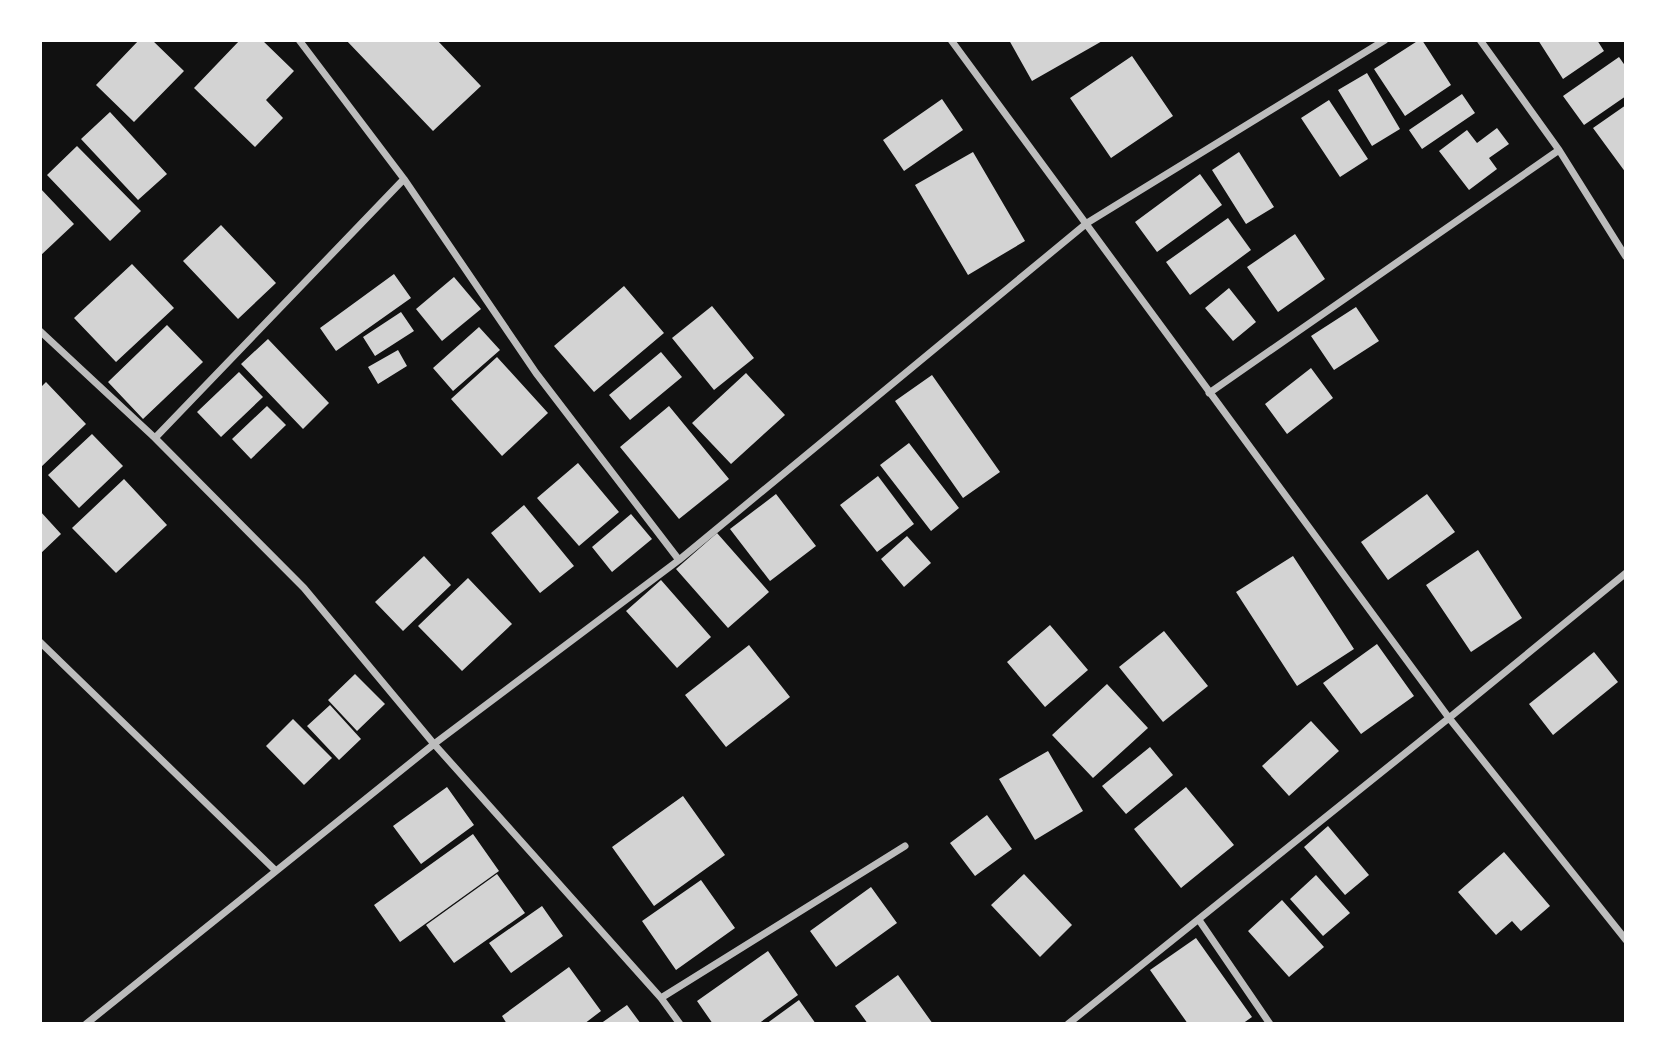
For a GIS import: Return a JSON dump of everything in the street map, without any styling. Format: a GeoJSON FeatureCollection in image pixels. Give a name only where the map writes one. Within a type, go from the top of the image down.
{"type":"FeatureCollection","features":[{"type":"Feature","properties":{"kind":"street"},"geometry":{"type":"LineString","coordinates":[[299,40],[404,179],[536,373],[679,560]]}},
{"type":"Feature","properties":{"kind":"street"},"geometry":{"type":"LineString","coordinates":[[951,40],[1449,718],[1626,940]]}},
{"type":"Feature","properties":{"kind":"street"},"geometry":{"type":"LineString","coordinates":[[86,1024],[434,744],[679,560],[1087,223],[1385,40]]}},
{"type":"Feature","properties":{"kind":"street"},"geometry":{"type":"LineString","coordinates":[[1480,40],[1559,150],[1626,257]]}},
{"type":"Feature","properties":{"kind":"street"},"geometry":{"type":"LineString","coordinates":[[1209,393],[1559,150]]}},
{"type":"Feature","properties":{"kind":"street"},"geometry":{"type":"LineString","coordinates":[[155,438],[404,179]]}},
{"type":"Feature","properties":{"kind":"street"},"geometry":{"type":"LineString","coordinates":[[40,331],[155,438],[304,588],[434,744],[661,998],[680,1024]]}},
{"type":"Feature","properties":{"kind":"street"},"geometry":{"type":"LineString","coordinates":[[1069,1024],[1626,573]]}},
{"type":"Feature","properties":{"kind":"street"},"geometry":{"type":"LineString","coordinates":[[40,642],[276,871]]}},
{"type":"Feature","properties":{"kind":"street"},"geometry":{"type":"LineString","coordinates":[[661,998],[905,846]]}},
{"type":"Feature","properties":{"kind":"street"},"geometry":{"type":"LineString","coordinates":[[1199,920],[1270,1024]]}},
{"type":"Feature","properties":{"kind":"building"},"geometry":{"type":"Polygon","coordinates":[[[139,40],[152,40],[184,71],[134,122],[96,85],[139,40]]]}},
{"type":"Feature","properties":{"kind":"building"},"geometry":{"type":"Polygon","coordinates":[[[240,40],[262,40],[294,71],[266,100],[283,118],[255,147],[194,88],[240,40]]]}},
{"type":"Feature","properties":{"kind":"building"},"geometry":{"type":"Polygon","coordinates":[[[346,40],[437,40],[481,86],[433,131],[346,40]]]}},
{"type":"Feature","properties":{"kind":"building"},"geometry":{"type":"Polygon","coordinates":[[[1009,40],[1104,40],[1032,81],[1009,40]]]}},
{"type":"Feature","properties":{"kind":"building"},"geometry":{"type":"Polygon","coordinates":[[[1422,40],[1451,85],[1405,116],[1374,69],[1422,40]]]}},
{"type":"Feature","properties":{"kind":"building"},"geometry":{"type":"Polygon","coordinates":[[[1538,40],[1597,40],[1604,51],[1563,79],[1538,40]]]}},
{"type":"Feature","properties":{"kind":"building"},"geometry":{"type":"Polygon","coordinates":[[[1132,56],[1173,116],[1111,158],[1070,98],[1132,56]]]}},
{"type":"Feature","properties":{"kind":"building"},"geometry":{"type":"Polygon","coordinates":[[[1619,57],[1626,67],[1626,96],[1584,125],[1563,96],[1619,57]]]}},
{"type":"Feature","properties":{"kind":"building"},"geometry":{"type":"Polygon","coordinates":[[[1367,73],[1400,129],[1372,146],[1338,90],[1367,73]]]}},
{"type":"Feature","properties":{"kind":"building"},"geometry":{"type":"Polygon","coordinates":[[[1462,94],[1475,113],[1422,149],[1409,130],[1462,94]]]}},
{"type":"Feature","properties":{"kind":"building"},"geometry":{"type":"Polygon","coordinates":[[[942,99],[963,130],[904,171],[883,140],[942,99]]]}},
{"type":"Feature","properties":{"kind":"building"},"geometry":{"type":"Polygon","coordinates":[[[1329,100],[1368,159],[1340,177],[1301,118],[1329,100]]]}},
{"type":"Feature","properties":{"kind":"building"},"geometry":{"type":"Polygon","coordinates":[[[1626,105],[1626,173],[1593,128],[1626,105]]]}},
{"type":"Feature","properties":{"kind":"building"},"geometry":{"type":"Polygon","coordinates":[[[110,112],[167,174],[138,200],[81,139],[110,112]]]}},
{"type":"Feature","properties":{"kind":"building"},"geometry":{"type":"Polygon","coordinates":[[[1497,128],[1509,144],[1489,158],[1497,169],[1469,190],[1439,151],[1467,130],[1477,143],[1497,128]]]}},
{"type":"Feature","properties":{"kind":"building"},"geometry":{"type":"Polygon","coordinates":[[[77,146],[141,211],[110,241],[47,175],[77,146]]]}},
{"type":"Feature","properties":{"kind":"building"},"geometry":{"type":"Polygon","coordinates":[[[973,152],[1025,241],[968,275],[915,185],[973,152]]]}},
{"type":"Feature","properties":{"kind":"building"},"geometry":{"type":"Polygon","coordinates":[[[1239,152],[1274,207],[1246,224],[1212,170],[1239,152]]]}},
{"type":"Feature","properties":{"kind":"building"},"geometry":{"type":"Polygon","coordinates":[[[1200,174],[1222,205],[1157,252],[1135,222],[1200,174]]]}},
{"type":"Feature","properties":{"kind":"building"},"geometry":{"type":"Polygon","coordinates":[[[40,188],[74,224],[40,256],[40,188]]]}},
{"type":"Feature","properties":{"kind":"building"},"geometry":{"type":"Polygon","coordinates":[[[1228,218],[1251,250],[1190,295],[1166,262],[1228,218]]]}},
{"type":"Feature","properties":{"kind":"building"},"geometry":{"type":"Polygon","coordinates":[[[221,225],[276,283],[238,319],[183,261],[221,225]]]}},
{"type":"Feature","properties":{"kind":"building"},"geometry":{"type":"Polygon","coordinates":[[[1295,234],[1325,279],[1278,312],[1247,267],[1295,234]]]}},
{"type":"Feature","properties":{"kind":"building"},"geometry":{"type":"Polygon","coordinates":[[[132,264],[174,308],[116,362],[74,318],[132,264]]]}},
{"type":"Feature","properties":{"kind":"building"},"geometry":{"type":"Polygon","coordinates":[[[394,274],[411,298],[336,351],[320,328],[394,274]]]}},
{"type":"Feature","properties":{"kind":"building"},"geometry":{"type":"Polygon","coordinates":[[[454,277],[481,309],[442,341],[416,309],[454,277]]]}},
{"type":"Feature","properties":{"kind":"building"},"geometry":{"type":"Polygon","coordinates":[[[624,286],[664,333],[594,392],[554,346],[624,286]]]}},
{"type":"Feature","properties":{"kind":"building"},"geometry":{"type":"Polygon","coordinates":[[[1229,288],[1256,322],[1233,341],[1205,308],[1229,288]]]}},
{"type":"Feature","properties":{"kind":"building"},"geometry":{"type":"Polygon","coordinates":[[[712,306],[754,358],[714,390],[672,338],[712,306]]]}},
{"type":"Feature","properties":{"kind":"building"},"geometry":{"type":"Polygon","coordinates":[[[1356,307],[1379,341],[1334,370],[1311,336],[1356,307]]]}},
{"type":"Feature","properties":{"kind":"building"},"geometry":{"type":"Polygon","coordinates":[[[401,312],[414,331],[375,356],[363,337],[401,312]]]}},
{"type":"Feature","properties":{"kind":"building"},"geometry":{"type":"Polygon","coordinates":[[[167,325],[203,362],[143,419],[108,382],[167,325]]]}},
{"type":"Feature","properties":{"kind":"building"},"geometry":{"type":"Polygon","coordinates":[[[479,327],[500,350],[453,391],[433,368],[479,327]]]}},
{"type":"Feature","properties":{"kind":"building"},"geometry":{"type":"Polygon","coordinates":[[[268,339],[329,403],[303,429],[241,364],[268,339]]]}},
{"type":"Feature","properties":{"kind":"building"},"geometry":{"type":"Polygon","coordinates":[[[398,350],[407,366],[378,384],[368,367],[398,350]]]}},
{"type":"Feature","properties":{"kind":"building"},"geometry":{"type":"Polygon","coordinates":[[[661,352],[682,377],[630,420],[609,395],[661,352]]]}},
{"type":"Feature","properties":{"kind":"building"},"geometry":{"type":"Polygon","coordinates":[[[497,357],[548,413],[502,456],[451,399],[497,357]]]}},
{"type":"Feature","properties":{"kind":"building"},"geometry":{"type":"Polygon","coordinates":[[[1311,368],[1333,398],[1287,434],[1265,404],[1311,368]]]}},
{"type":"Feature","properties":{"kind":"building"},"geometry":{"type":"Polygon","coordinates":[[[239,372],[263,397],[221,437],[197,412],[239,372]]]}},
{"type":"Feature","properties":{"kind":"building"},"geometry":{"type":"Polygon","coordinates":[[[746,373],[785,415],[731,464],[692,423],[746,373]]]}},
{"type":"Feature","properties":{"kind":"building"},"geometry":{"type":"Polygon","coordinates":[[[932,375],[1000,472],[963,498],[895,401],[932,375]]]}},
{"type":"Feature","properties":{"kind":"building"},"geometry":{"type":"Polygon","coordinates":[[[46,382],[86,424],[40,468],[40,388],[46,382]]]}},
{"type":"Feature","properties":{"kind":"building"},"geometry":{"type":"Polygon","coordinates":[[[267,406],[286,425],[251,459],[232,439],[267,406]]]}},
{"type":"Feature","properties":{"kind":"building"},"geometry":{"type":"Polygon","coordinates":[[[669,406],[729,479],[679,519],[620,447],[669,406]]]}},
{"type":"Feature","properties":{"kind":"building"},"geometry":{"type":"Polygon","coordinates":[[[92,434],[123,466],[79,508],[48,475],[92,434]]]}},
{"type":"Feature","properties":{"kind":"building"},"geometry":{"type":"Polygon","coordinates":[[[909,443],[959,508],[931,531],[880,465],[909,443]]]}},
{"type":"Feature","properties":{"kind":"building"},"geometry":{"type":"Polygon","coordinates":[[[578,463],[619,512],[579,546],[537,498],[578,463]]]}},
{"type":"Feature","properties":{"kind":"building"},"geometry":{"type":"Polygon","coordinates":[[[878,476],[914,524],[877,552],[840,505],[878,476]]]}},
{"type":"Feature","properties":{"kind":"building"},"geometry":{"type":"Polygon","coordinates":[[[124,479],[167,525],[116,573],[72,528],[124,479]]]}},
{"type":"Feature","properties":{"kind":"building"},"geometry":{"type":"Polygon","coordinates":[[[776,494],[816,546],[770,581],[730,529],[776,494]]]}},
{"type":"Feature","properties":{"kind":"building"},"geometry":{"type":"Polygon","coordinates":[[[1427,494],[1455,532],[1388,580],[1361,542],[1427,494]]]}},
{"type":"Feature","properties":{"kind":"building"},"geometry":{"type":"Polygon","coordinates":[[[524,505],[574,566],[540,593],[491,533],[524,505]]]}},
{"type":"Feature","properties":{"kind":"building"},"geometry":{"type":"Polygon","coordinates":[[[40,511],[61,534],[40,554],[40,511]]]}},
{"type":"Feature","properties":{"kind":"building"},"geometry":{"type":"Polygon","coordinates":[[[631,514],[652,539],[612,572],[592,547],[631,514]]]}},
{"type":"Feature","properties":{"kind":"building"},"geometry":{"type":"Polygon","coordinates":[[[717,533],[769,592],[728,628],[676,569],[717,533]]]}},
{"type":"Feature","properties":{"kind":"building"},"geometry":{"type":"Polygon","coordinates":[[[907,536],[931,563],[904,587],[881,559],[907,536]]]}},
{"type":"Feature","properties":{"kind":"building"},"geometry":{"type":"Polygon","coordinates":[[[1478,550],[1522,618],[1471,652],[1426,585],[1478,550]]]}},
{"type":"Feature","properties":{"kind":"building"},"geometry":{"type":"Polygon","coordinates":[[[424,556],[451,585],[403,631],[375,602],[424,556]]]}},
{"type":"Feature","properties":{"kind":"building"},"geometry":{"type":"Polygon","coordinates":[[[1293,556],[1354,649],[1297,686],[1236,592],[1293,556]]]}},
{"type":"Feature","properties":{"kind":"building"},"geometry":{"type":"Polygon","coordinates":[[[468,578],[512,624],[462,671],[418,626],[468,578]]]}},
{"type":"Feature","properties":{"kind":"building"},"geometry":{"type":"Polygon","coordinates":[[[661,580],[711,637],[677,668],[626,611],[661,580]]]}},
{"type":"Feature","properties":{"kind":"building"},"geometry":{"type":"Polygon","coordinates":[[[1050,625],[1088,670],[1045,707],[1007,662],[1050,625]]]}},
{"type":"Feature","properties":{"kind":"building"},"geometry":{"type":"Polygon","coordinates":[[[1164,631],[1208,686],[1163,722],[1119,667],[1164,631]]]}},
{"type":"Feature","properties":{"kind":"building"},"geometry":{"type":"Polygon","coordinates":[[[1377,644],[1414,696],[1361,734],[1323,683],[1377,644]]]}},
{"type":"Feature","properties":{"kind":"building"},"geometry":{"type":"Polygon","coordinates":[[[749,645],[790,697],[726,747],[685,695],[749,645]]]}},
{"type":"Feature","properties":{"kind":"building"},"geometry":{"type":"Polygon","coordinates":[[[1594,652],[1618,682],[1553,735],[1529,704],[1594,652]]]}},
{"type":"Feature","properties":{"kind":"building"},"geometry":{"type":"Polygon","coordinates":[[[355,674],[385,704],[357,731],[328,700],[355,674]]]}},
{"type":"Feature","properties":{"kind":"building"},"geometry":{"type":"Polygon","coordinates":[[[1107,684],[1148,728],[1093,778],[1052,735],[1107,684]]]}},
{"type":"Feature","properties":{"kind":"building"},"geometry":{"type":"Polygon","coordinates":[[[330,705],[361,739],[339,760],[307,726],[330,705]]]}},
{"type":"Feature","properties":{"kind":"building"},"geometry":{"type":"Polygon","coordinates":[[[293,719],[332,758],[304,785],[266,746],[293,719]]]}},
{"type":"Feature","properties":{"kind":"building"},"geometry":{"type":"Polygon","coordinates":[[[1311,721],[1339,751],[1289,796],[1262,766],[1311,721]]]}},
{"type":"Feature","properties":{"kind":"building"},"geometry":{"type":"Polygon","coordinates":[[[1150,747],[1173,775],[1126,814],[1102,786],[1150,747]]]}},
{"type":"Feature","properties":{"kind":"building"},"geometry":{"type":"Polygon","coordinates":[[[1048,751],[1083,811],[1035,840],[999,779],[1048,751]]]}},
{"type":"Feature","properties":{"kind":"building"},"geometry":{"type":"Polygon","coordinates":[[[447,787],[474,825],[421,864],[393,826],[447,787]]]}},
{"type":"Feature","properties":{"kind":"building"},"geometry":{"type":"Polygon","coordinates":[[[1186,787],[1234,845],[1181,888],[1134,829],[1186,787]]]}},
{"type":"Feature","properties":{"kind":"building"},"geometry":{"type":"Polygon","coordinates":[[[683,796],[725,855],[654,906],[612,847],[683,796]]]}},
{"type":"Feature","properties":{"kind":"building"},"geometry":{"type":"Polygon","coordinates":[[[987,815],[1012,849],[975,876],[950,843],[987,815]]]}},
{"type":"Feature","properties":{"kind":"building"},"geometry":{"type":"Polygon","coordinates":[[[1328,826],[1369,875],[1345,895],[1304,847],[1328,826]]]}},
{"type":"Feature","properties":{"kind":"building"},"geometry":{"type":"Polygon","coordinates":[[[473,834],[499,871],[400,942],[374,905],[473,834]]]}},
{"type":"Feature","properties":{"kind":"building"},"geometry":{"type":"Polygon","coordinates":[[[1504,852],[1550,906],[1521,931],[1512,921],[1496,935],[1458,892],[1504,852]]]}},
{"type":"Feature","properties":{"kind":"building"},"geometry":{"type":"Polygon","coordinates":[[[497,874],[525,913],[454,963],[426,925],[497,874]]]}},
{"type":"Feature","properties":{"kind":"building"},"geometry":{"type":"Polygon","coordinates":[[[1024,874],[1072,925],[1040,957],[991,905],[1024,874]]]}},
{"type":"Feature","properties":{"kind":"building"},"geometry":{"type":"Polygon","coordinates":[[[1316,875],[1350,913],[1323,936],[1290,899],[1316,875]]]}},
{"type":"Feature","properties":{"kind":"building"},"geometry":{"type":"Polygon","coordinates":[[[701,880],[735,928],[676,970],[642,921],[701,880]]]}},
{"type":"Feature","properties":{"kind":"building"},"geometry":{"type":"Polygon","coordinates":[[[871,887],[897,923],[836,967],[810,931],[871,887]]]}},
{"type":"Feature","properties":{"kind":"building"},"geometry":{"type":"Polygon","coordinates":[[[1282,900],[1324,947],[1289,977],[1248,931],[1282,900]]]}},
{"type":"Feature","properties":{"kind":"building"},"geometry":{"type":"Polygon","coordinates":[[[542,906],[563,936],[511,973],[489,943],[542,906]]]}},
{"type":"Feature","properties":{"kind":"building"},"geometry":{"type":"Polygon","coordinates":[[[1196,938],[1252,1017],[1242,1024],[1188,1024],[1150,970],[1196,938]]]}},
{"type":"Feature","properties":{"kind":"building"},"geometry":{"type":"Polygon","coordinates":[[[768,951],[798,995],[758,1024],[713,1024],[697,1001],[768,951]]]}},
{"type":"Feature","properties":{"kind":"building"},"geometry":{"type":"Polygon","coordinates":[[[569,967],[601,1011],[584,1024],[507,1024],[502,1016],[569,967]]]}},
{"type":"Feature","properties":{"kind":"building"},"geometry":{"type":"Polygon","coordinates":[[[898,975],[933,1024],[868,1024],[855,1006],[898,975]]]}},
{"type":"Feature","properties":{"kind":"building"},"geometry":{"type":"Polygon","coordinates":[[[799,1000],[816,1024],[766,1024],[799,1000]]]}},
{"type":"Feature","properties":{"kind":"building"},"geometry":{"type":"Polygon","coordinates":[[[627,1005],[641,1024],[600,1024],[627,1005]]]}}]}
